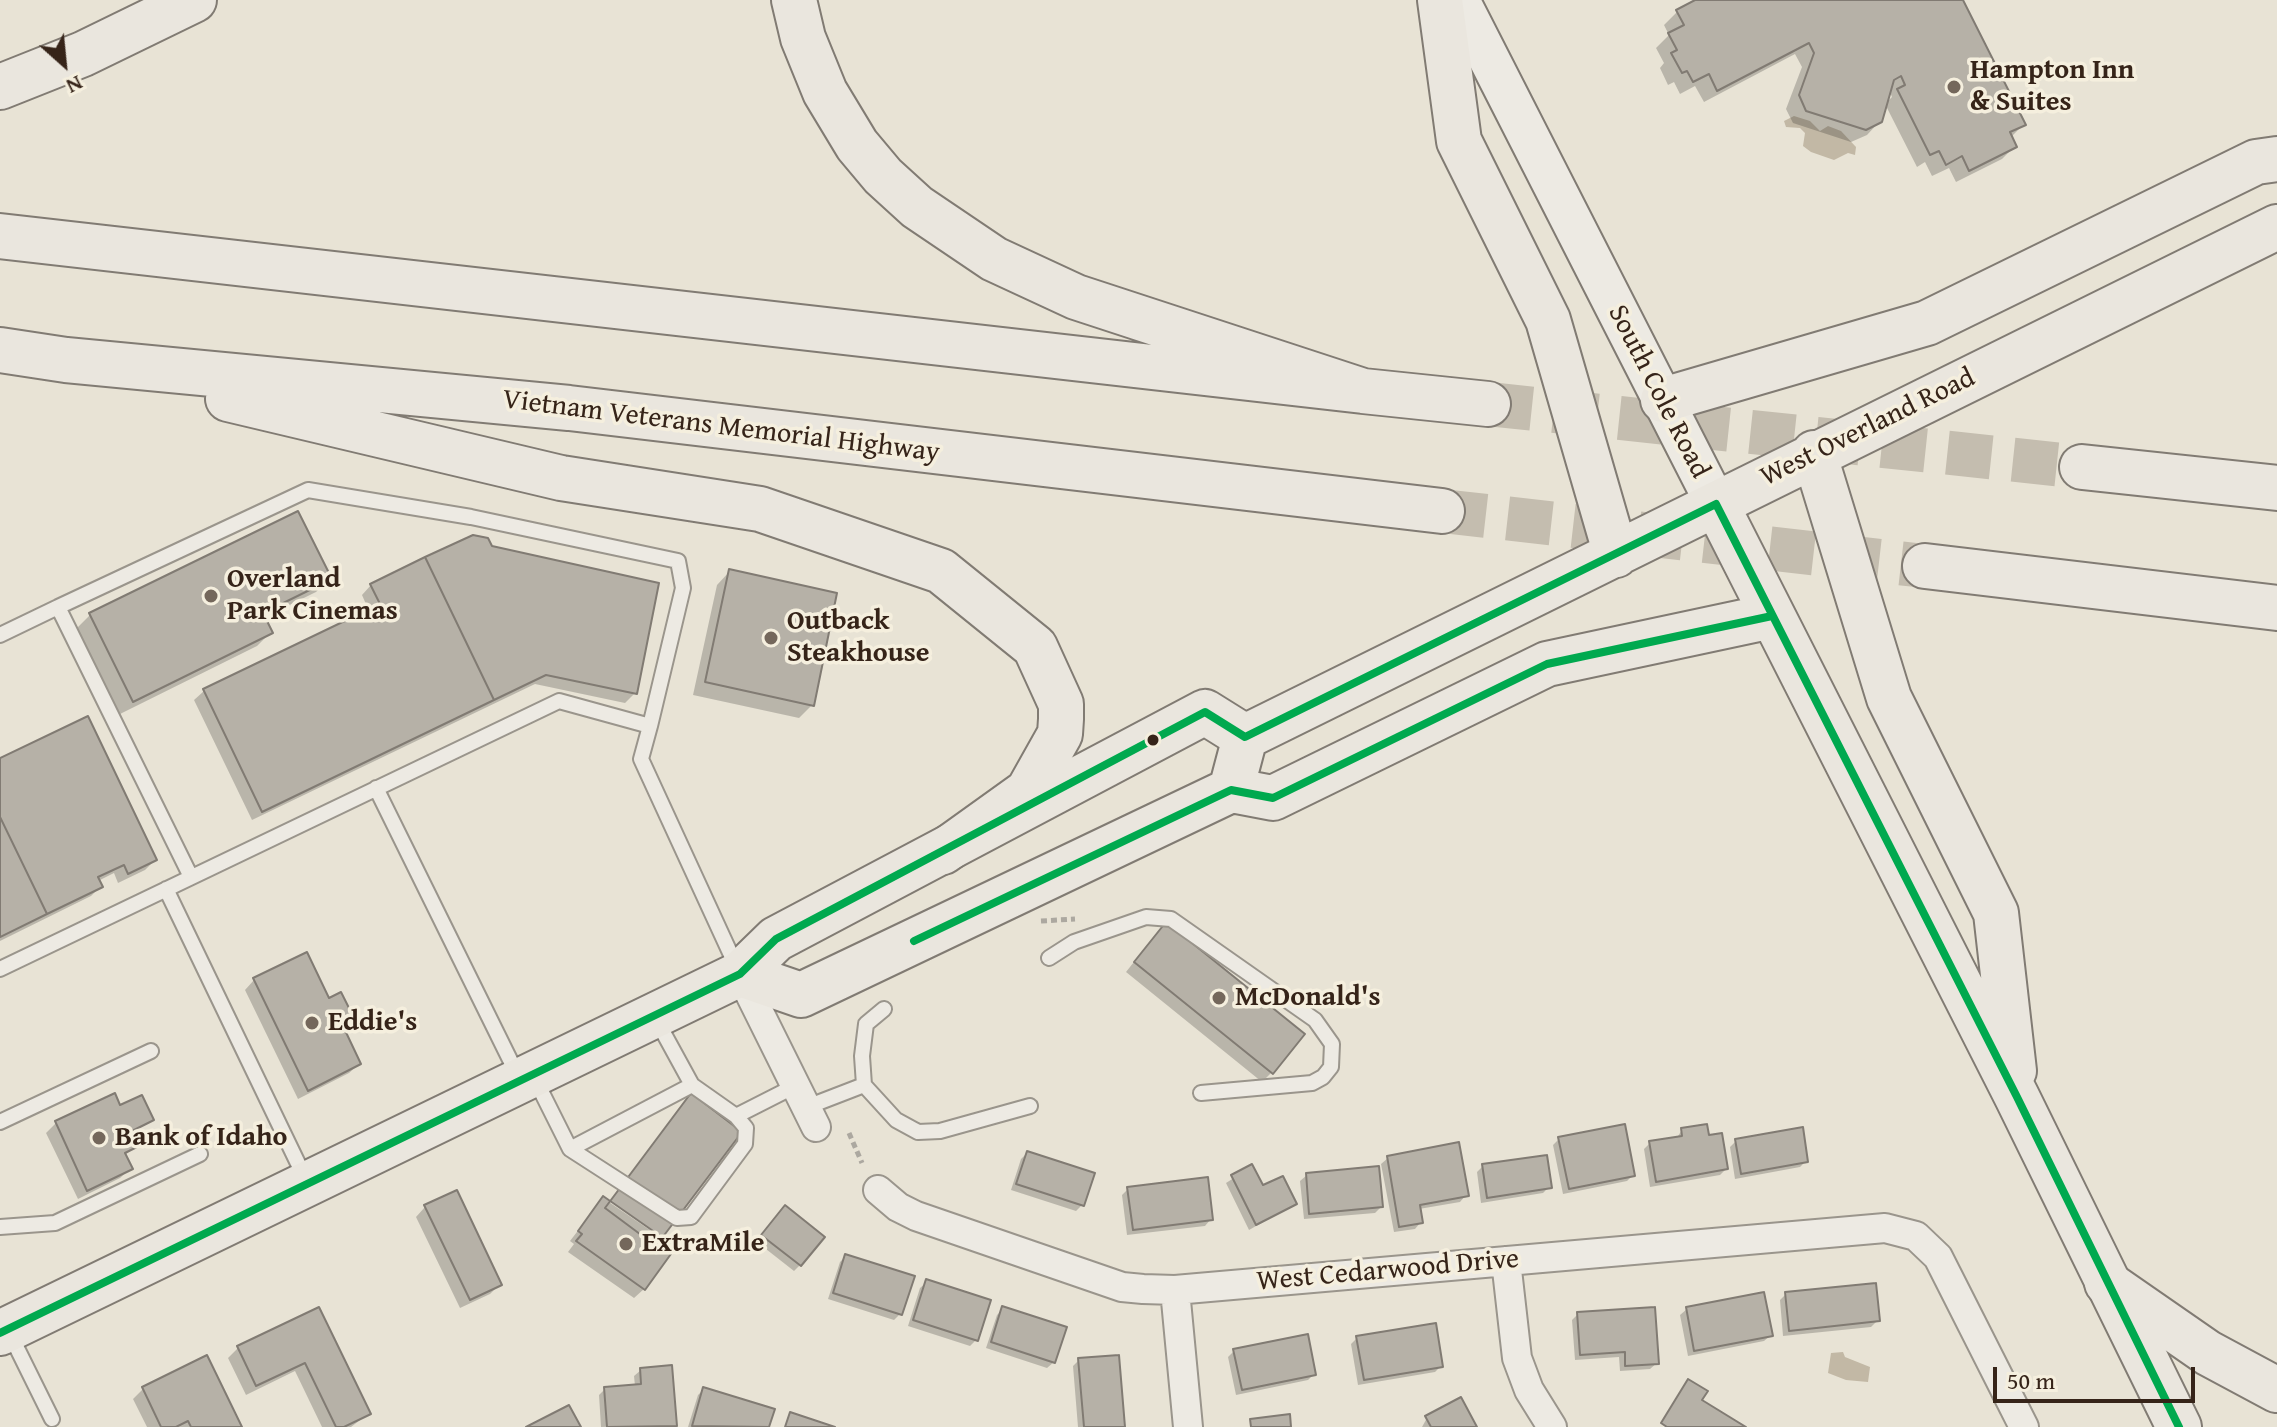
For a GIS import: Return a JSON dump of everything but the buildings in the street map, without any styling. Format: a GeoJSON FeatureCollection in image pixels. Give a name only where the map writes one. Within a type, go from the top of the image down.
{"type":"FeatureCollection","features":[{"type":"Feature","properties":{"kind":"main road"},"geometry":{"type":"LineString","coordinates":[[0,87],[97,48],[194,0]]}},
{"type":"Feature","properties":{"kind":"main road"},"geometry":{"type":"LineString","coordinates":[[794,0],[803,38],[825,92],[857,145],[899,191],[959,238],[1016,271],[1076,297],[1363,391]]}},
{"type":"Feature","properties":{"kind":"main road"},"geometry":{"type":"LineString","coordinates":[[1440,0],[1459,141],[1548,320],[1616,555]]}},
{"type":"Feature","properties":{"kind":"main road","name":"South Cole Road"},"geometry":{"type":"LineString","coordinates":[[1459,0],[2017,1097],[2179,1427]]}},
{"type":"Feature","properties":{"kind":"main road"},"geometry":{"type":"LineString","coordinates":[[1663,400],[1927,323],[2256,162],[2277,159]]}},
{"type":"Feature","properties":{"kind":"main road","name":"West Overland Road"},"geometry":{"type":"LineString","coordinates":[[1245,737],[1616,555],[1814,453],[2277,227]]}},
{"type":"Feature","properties":{"kind":"main road"},"geometry":{"type":"LineString","coordinates":[[0,236],[1488,404]]}},
{"type":"Feature","properties":{"kind":"main road","name":"Vietnam Veterans Memorial Highway"},"geometry":{"type":"LineString","coordinates":[[0,350],[66,360],[569,408],[1442,511]]}},
{"type":"Feature","properties":{"kind":"main road"},"geometry":{"type":"LineString","coordinates":[[66,360],[561,478],[760,509],[941,571],[1035,647],[1061,704],[1060,734],[1028,791],[943,852]]}},
{"type":"Feature","properties":{"kind":"main road"},"geometry":{"type":"LineString","coordinates":[[1814,453],[1889,698],[1996,913],[2017,1097]]}},
{"type":"Feature","properties":{"kind":"main road"},"geometry":{"type":"LineString","coordinates":[[2082,467],[2277,488]]}},
{"type":"Feature","properties":{"kind":"main road"},"geometry":{"type":"LineString","coordinates":[[1925,566],[2277,608]]}},
{"type":"Feature","properties":{"kind":"main road"},"geometry":{"type":"LineString","coordinates":[[2188,598],[2277,625]]}},
{"type":"Feature","properties":{"kind":"main road"},"geometry":{"type":"LineString","coordinates":[[740,974],[801,995],[1231,790],[1273,798],[1547,664],[1772,616]]}},
{"type":"Feature","properties":{"kind":"main road"},"geometry":{"type":"LineString","coordinates":[[3,1325],[740,974],[776,939],[1205,712],[1245,737],[1231,790]]}},
{"type":"Feature","properties":{"kind":"main road"},"geometry":{"type":"LineString","coordinates":[[2107,1283],[2208,1353],[2277,1390]]}},
{"type":"Feature","properties":{"kind":"street"},"geometry":{"type":"LineString","coordinates":[[740,974],[806,1107]]}},
{"type":"Feature","properties":{"kind":"street","name":"West Cedarwood Drive"},"geometry":{"type":"LineString","coordinates":[[878,1190],[898,1207],[916,1216],[1122,1287],[1175,1290],[1885,1228],[1916,1236],[1938,1257],[2024,1427]]}},
{"type":"Feature","properties":{"kind":"street"},"geometry":{"type":"LineString","coordinates":[[1506,1261],[1517,1358],[1529,1390],[1552,1427]]}},
{"type":"Feature","properties":{"kind":"street"},"geometry":{"type":"LineString","coordinates":[[1175,1290],[1188,1427]]}},
{"type":"Feature","properties":{"kind":"lane"},"geometry":{"type":"LineString","coordinates":[[0,635],[308,490],[471,517],[678,561],[683,588],[641,759],[740,974]]}},
{"type":"Feature","properties":{"kind":"lane"},"geometry":{"type":"LineString","coordinates":[[58,607],[191,877]]}},
{"type":"Feature","properties":{"kind":"lane"},"geometry":{"type":"LineString","coordinates":[[0,969],[559,701],[650,726]]}},
{"type":"Feature","properties":{"kind":"lane"},"geometry":{"type":"LineString","coordinates":[[376,788],[526,1076],[570,1149],[594,1168],[625,1182],[677,1218],[691,1217],[745,1144],[746,1128],[736,1116],[692,1085],[654,1015]]}},
{"type":"Feature","properties":{"kind":"lane"},"geometry":{"type":"LineString","coordinates":[[166,889],[307,1182]]}},
{"type":"Feature","properties":{"kind":"lane"},"geometry":{"type":"LineString","coordinates":[[1049,958],[1074,942],[1146,917],[1171,919],[1315,1020],[1332,1044],[1331,1067],[1323,1077],[1312,1083],[1201,1093]]}},
{"type":"Feature","properties":{"kind":"lane"},"geometry":{"type":"LineString","coordinates":[[884,1009],[866,1024],[862,1056],[864,1085],[896,1120],[918,1132],[940,1131],[1030,1106]]}},
{"type":"Feature","properties":{"kind":"lane"},"geometry":{"type":"LineString","coordinates":[[0,1122],[151,1051]]}},
{"type":"Feature","properties":{"kind":"lane"},"geometry":{"type":"LineString","coordinates":[[570,1149],[692,1085]]}},
{"type":"Feature","properties":{"kind":"lane"},"geometry":{"type":"LineString","coordinates":[[736,1116],[806,1107],[864,1085]]}},
{"type":"Feature","properties":{"kind":"lane"},"geometry":{"type":"LineString","coordinates":[[0,1227],[55,1223],[200,1154]]}},
{"type":"Feature","properties":{"kind":"lane"},"geometry":{"type":"LineString","coordinates":[[3,1325],[52,1419]]}},
{"type":"Feature","properties":{"kind":"path"},"geometry":{"type":"LineString","coordinates":[[1034,913],[1037,921],[1080,919]]}},
{"type":"Feature","properties":{"kind":"path"},"geometry":{"type":"LineString","coordinates":[[849,1133],[862,1163]]}},
{"type":"Feature","properties":{"kind":"shaded area"},"geometry":{"type":"Polygon","coordinates":[[[1794,116],[1810,121],[1820,131],[1828,126],[1841,131],[1856,147],[1855,155],[1848,153],[1834,160],[1811,152],[1803,146],[1805,133],[1800,128],[1786,127],[1784,121],[1794,116]]]}},
{"type":"Feature","properties":{"kind":"shaded area"},"geometry":{"type":"Polygon","coordinates":[[[1843,1352],[1845,1357],[1870,1367],[1868,1382],[1846,1380],[1828,1373],[1831,1353],[1843,1352]]]}},
{"type":"Feature","properties":{"kind":"tunnel"},"geometry":{"type":"LineString","coordinates":[[1488,404],[2082,467]]}},
{"type":"Feature","properties":{"kind":"tunnel"},"geometry":{"type":"LineString","coordinates":[[1442,511],[1925,566]]}},
{"type":"Feature","properties":{"kind":"transit line"},"geometry":{"type":"LineString","coordinates":[[0,1333],[740,974],[776,939],[1205,712],[1245,737],[1716,504],[2017,1097],[2179,1427]]}},
{"type":"Feature","properties":{"kind":"transit line"},"geometry":{"type":"LineString","coordinates":[[914,941],[1231,790],[1273,798],[1547,664],[1772,616]]}},
{"type":"Feature","properties":{"kind":"place","name":"Hampton Inn & Suites"},"geometry":{"type":"Point","coordinates":[1954,87]}},
{"type":"Feature","properties":{"kind":"place","name":"Overland Park Cinemas"},"geometry":{"type":"Point","coordinates":[211,596]}},
{"type":"Feature","properties":{"kind":"place","name":"Outback Steakhouse"},"geometry":{"type":"Point","coordinates":[771,638]}},
{"type":"Feature","properties":{"kind":"place","name":"McDonald's"},"geometry":{"type":"Point","coordinates":[1219,998]}},
{"type":"Feature","properties":{"kind":"place","name":"Eddie's"},"geometry":{"type":"Point","coordinates":[312,1023]}},
{"type":"Feature","properties":{"kind":"place","name":"Bank of Idaho"},"geometry":{"type":"Point","coordinates":[99,1138]}},
{"type":"Feature","properties":{"kind":"place","name":"ExtraMile"},"geometry":{"type":"Point","coordinates":[626,1244]}}]}
